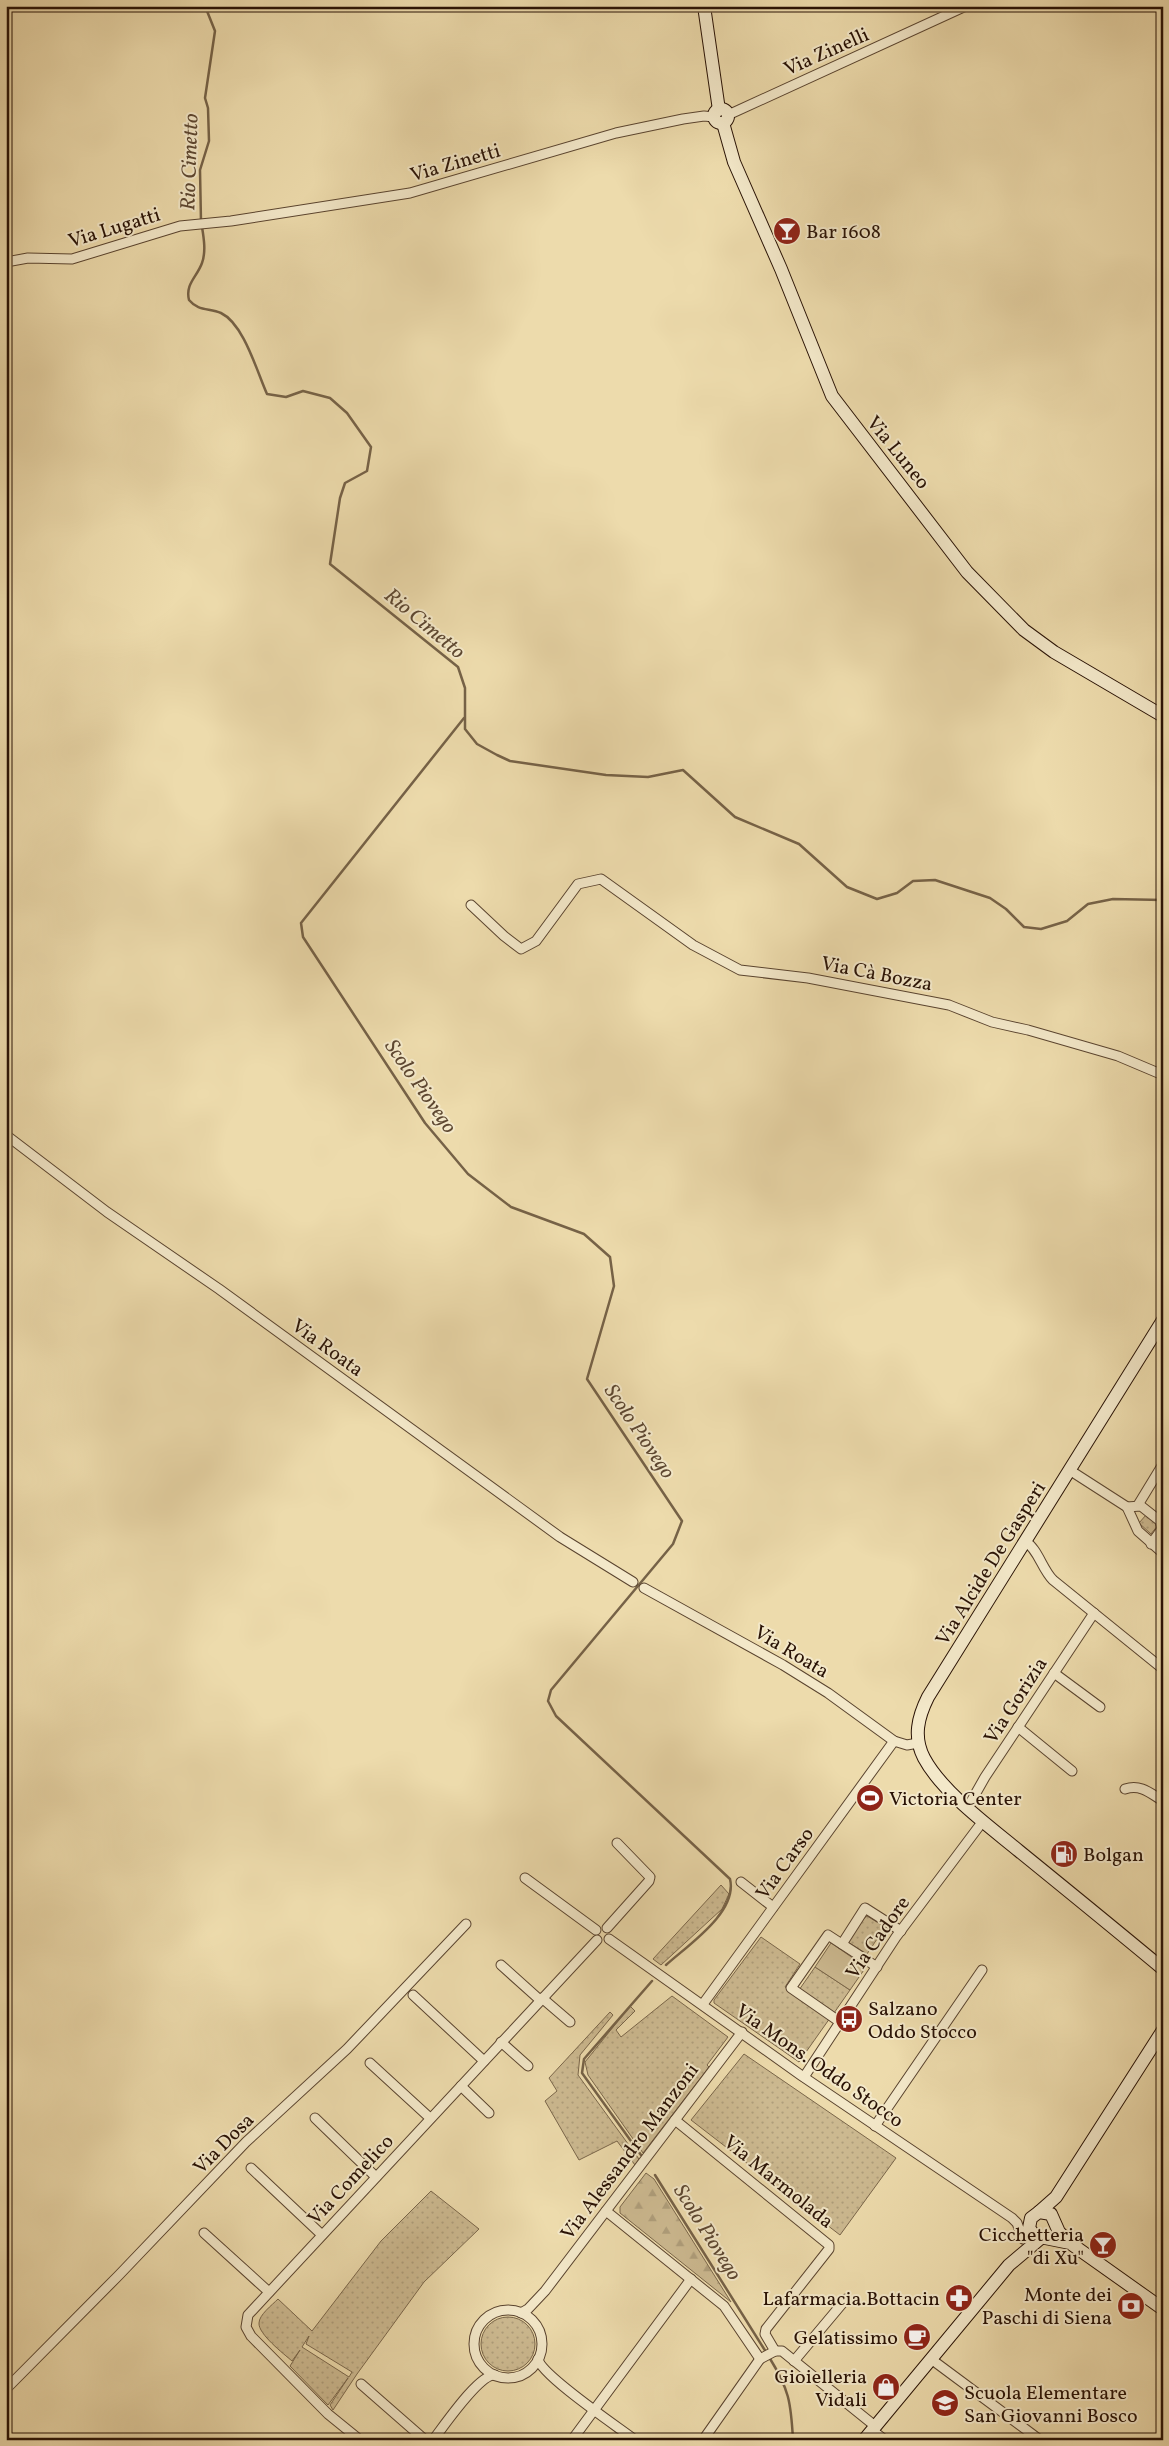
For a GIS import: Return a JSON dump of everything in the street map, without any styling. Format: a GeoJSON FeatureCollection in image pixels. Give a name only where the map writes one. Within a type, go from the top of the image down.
{"type":"FeatureCollection","features":[{"type":"Feature","properties":{"kind":"street","name":"Via Luneo"},"geometry":{"type":"LineString","coordinates":[[704,6],[721,116],[734,162],[781,269],[832,396],[967,572],[1024,630],[1054,652],[1163,716]]}},
{"type":"Feature","properties":{"kind":"street","name":"Via Zinelli"},"geometry":{"type":"LineString","coordinates":[[721,116],[966,6]]}},
{"type":"Feature","properties":{"kind":"street","name":"Via Zinetti"},"geometry":{"type":"LineString","coordinates":[[201,223],[410,193],[616,133],[683,119],[721,116]]}},
{"type":"Feature","properties":{"kind":"street","name":"Via Lugatti"},"geometry":{"type":"LineString","coordinates":[[6,262],[28,258],[72,259],[154,233],[201,223]]}},
{"type":"Feature","properties":{"kind":"street","name":"Via Cà Bozza"},"geometry":{"type":"LineString","coordinates":[[471,905],[521,949],[536,941],[578,884],[601,879],[693,945],[740,970],[808,978],[949,1005],[992,1022],[1028,1030],[1118,1056],[1163,1075]]}},
{"type":"Feature","properties":{"kind":"street","name":"Via Roata"},"geometry":{"type":"LineString","coordinates":[[6,1135],[107,1212],[219,1290],[560,1537],[633,1582]]}},
{"type":"Feature","properties":{"kind":"street","name":"Via Alcide De Gasperi"},"geometry":{"type":"LineString","coordinates":[[1163,1320],[928,1697],[919,1719],[918,1743],[930,1767],[968,1808],[1163,1969]]}},
{"type":"Feature","properties":{"kind":"street"},"geometry":{"type":"LineString","coordinates":[[1138,1505],[1163,1464]]}},
{"type":"Feature","properties":{"kind":"street"},"geometry":{"type":"LineString","coordinates":[[1070,1471],[1127,1507],[1138,1531],[1163,1553]]}},
{"type":"Feature","properties":{"kind":"street"},"geometry":{"type":"LineString","coordinates":[[1127,1507],[1138,1505],[1149,1510],[1162,1523],[1160,1534],[1151,1544]]}},
{"type":"Feature","properties":{"kind":"street"},"geometry":{"type":"LineString","coordinates":[[1025,1541],[1030,1544],[1048,1575],[1163,1669]]}},
{"type":"Feature","properties":{"kind":"street","name":"Via Roata"},"geometry":{"type":"LineString","coordinates":[[644,1588],[828,1692],[894,1741]]}},
{"type":"Feature","properties":{"kind":"street","name":"Via Gorizia"},"geometry":{"type":"LineString","coordinates":[[968,1808],[1018,1727],[1094,1613]]}},
{"type":"Feature","properties":{"kind":"street"},"geometry":{"type":"LineString","coordinates":[[1054,1673],[1100,1708]]}},
{"type":"Feature","properties":{"kind":"street"},"geometry":{"type":"LineString","coordinates":[[1018,1727],[1072,1771]]}},
{"type":"Feature","properties":{"kind":"street"},"geometry":{"type":"LineString","coordinates":[[894,1741],[907,1745],[918,1743]]}},
{"type":"Feature","properties":{"kind":"street","name":"Via Carso"},"geometry":{"type":"LineString","coordinates":[[703,2004],[894,1741]]}},
{"type":"Feature","properties":{"kind":"street"},"geometry":{"type":"LineString","coordinates":[[1126,1789],[1133,1787],[1143,1788],[1163,1801]]}},
{"type":"Feature","properties":{"kind":"street","name":"Via Cadore"},"geometry":{"type":"LineString","coordinates":[[804,2077],[901,1931],[983,1821]]}},
{"type":"Feature","properties":{"kind":"street"},"geometry":{"type":"LineString","coordinates":[[607,1928],[649,1882],[650,1877],[617,1843]]}},
{"type":"Feature","properties":{"kind":"street"},"geometry":{"type":"LineString","coordinates":[[525,1878],[596,1930]]}},
{"type":"Feature","properties":{"kind":"street"},"geometry":{"type":"LineString","coordinates":[[741,1882],[773,1907]]}},
{"type":"Feature","properties":{"kind":"street"},"geometry":{"type":"LineString","coordinates":[[842,1944],[866,1908],[901,1931]]}},
{"type":"Feature","properties":{"kind":"street","name":"Via Dosa"},"geometry":{"type":"LineString","coordinates":[[6,2388],[119,2275],[246,2142],[347,2049],[466,1924]]}},
{"type":"Feature","properties":{"kind":"street"},"geometry":{"type":"LineString","coordinates":[[596,1930],[600,1927],[607,1928]]}},
{"type":"Feature","properties":{"kind":"street"},"geometry":{"type":"LineString","coordinates":[[596,1930],[597,1940],[603,1943],[611,1935],[607,1928]]}},
{"type":"Feature","properties":{"kind":"street"},"geometry":{"type":"LineString","coordinates":[[840,2022],[791,1988],[828,1934],[877,1967]]}},
{"type":"Feature","properties":{"kind":"street","name":"Via Mons. Oddo Stocco"},"geometry":{"type":"LineString","coordinates":[[609,1939],[875,2126],[1026,2223]]}},
{"type":"Feature","properties":{"kind":"street","name":"Via Comelico"},"geometry":{"type":"LineString","coordinates":[[360,2440],[328,2414],[248,2333],[246,2324],[248,2314],[597,1940]]}},
{"type":"Feature","properties":{"kind":"street"},"geometry":{"type":"LineString","coordinates":[[501,1964],[570,2022]]}},
{"type":"Feature","properties":{"kind":"street"},"geometry":{"type":"LineString","coordinates":[[875,2126],[982,1970]]}},
{"type":"Feature","properties":{"kind":"street"},"geometry":{"type":"LineString","coordinates":[[413,1995],[484,2061]]}},
{"type":"Feature","properties":{"kind":"street"},"geometry":{"type":"LineString","coordinates":[[1009,2265],[1026,2223],[1056,2197],[1163,2030]]}},
{"type":"Feature","properties":{"kind":"street","name":"Via Alessandro Manzoni"},"geometry":{"type":"LineString","coordinates":[[545,2292],[742,2032]]}},
{"type":"Feature","properties":{"kind":"street"},"geometry":{"type":"LineString","coordinates":[[501,2042],[528,2066]]}},
{"type":"Feature","properties":{"kind":"street"},"geometry":{"type":"LineString","coordinates":[[370,2063],[430,2118]]}},
{"type":"Feature","properties":{"kind":"street"},"geometry":{"type":"LineString","coordinates":[[461,2086],[489,2113]]}},
{"type":"Feature","properties":{"kind":"street"},"geometry":{"type":"LineString","coordinates":[[315,2118],[376,2177]]}},
{"type":"Feature","properties":{"kind":"street","name":"Via Marmolada"},"geometry":{"type":"LineString","coordinates":[[675,2120],[830,2245],[829,2249],[766,2329],[767,2355]]}},
{"type":"Feature","properties":{"kind":"street"},"geometry":{"type":"LineString","coordinates":[[251,2168],[322,2235]]}},
{"type":"Feature","properties":{"kind":"street"},"geometry":{"type":"LineString","coordinates":[[870,2432],[1009,2265],[1054,2231],[1056,2197]]}},
{"type":"Feature","properties":{"kind":"street"},"geometry":{"type":"LineString","coordinates":[[606,2212],[730,2312],[755,2356],[782,2351],[870,2432],[885,2440]]}},
{"type":"Feature","properties":{"kind":"street"},"geometry":{"type":"LineString","coordinates":[[1026,2223],[1051,2214],[1070,2243],[1163,2310]]}},
{"type":"Feature","properties":{"kind":"street"},"geometry":{"type":"LineString","coordinates":[[1026,2223],[1035,2236],[1070,2243]]}},
{"type":"Feature","properties":{"kind":"street"},"geometry":{"type":"LineString","coordinates":[[204,2233],[269,2292]]}},
{"type":"Feature","properties":{"kind":"street"},"geometry":{"type":"LineString","coordinates":[[572,2440],[691,2279]]}},
{"type":"Feature","properties":{"kind":"street"},"geometry":{"type":"LineString","coordinates":[[521,2313],[528,2309],[545,2292]]}},
{"type":"Feature","properties":{"kind":"street"},"geometry":{"type":"LineString","coordinates":[[533,2322],[534,2313],[545,2292]]}},
{"type":"Feature","properties":{"kind":"street"},"geometry":{"type":"LineString","coordinates":[[794,2361],[846,2300]]}},
{"type":"Feature","properties":{"kind":"street"},"geometry":{"type":"LineString","coordinates":[[495,2375],[483,2366],[474,2345],[476,2332],[489,2316],[505,2310],[521,2313],[533,2322],[540,2337],[538,2359],[542,2367],[559,2383],[635,2440]]}},
{"type":"Feature","properties":{"kind":"street"},"geometry":{"type":"LineString","coordinates":[[703,2440],[767,2355]]}},
{"type":"Feature","properties":{"kind":"street"},"geometry":{"type":"LineString","coordinates":[[433,2440],[470,2393],[488,2376],[495,2375],[510,2378],[530,2369],[538,2359]]}},
{"type":"Feature","properties":{"kind":"street"},"geometry":{"type":"LineString","coordinates":[[931,2359],[1040,2440]]}},
{"type":"Feature","properties":{"kind":"street"},"geometry":{"type":"LineString","coordinates":[[470,2393],[483,2366]]}},
{"type":"Feature","properties":{"kind":"street"},"geometry":{"type":"LineString","coordinates":[[530,2369],[559,2383]]}},
{"type":"Feature","properties":{"kind":"street"},"geometry":{"type":"LineString","coordinates":[[361,2384],[425,2440]]}},
{"type":"Feature","properties":{"kind":"green space"},"geometry":{"type":"Polygon","coordinates":[[[1146,1515],[1158,1525],[1151,1534],[1139,1523],[1146,1515]]]}},
{"type":"Feature","properties":{"kind":"green space"},"geometry":{"type":"Polygon","coordinates":[[[721,1885],[729,1894],[722,1909],[661,1965],[653,1959],[721,1885]]]}},
{"type":"Feature","properties":{"kind":"green space"},"geometry":{"type":"Polygon","coordinates":[[[867,1916],[885,1927],[867,1954],[848,1942],[867,1916]]]}},
{"type":"Feature","properties":{"kind":"green space"},"geometry":{"type":"Polygon","coordinates":[[[761,1937],[800,1964],[785,1987],[830,2018],[799,2062],[714,2003],[714,2000],[761,1937]]]}},
{"type":"Feature","properties":{"kind":"green space"},"geometry":{"type":"Polygon","coordinates":[[[831,1943],[866,1967],[850,1990],[815,1967],[831,1943]]]}},
{"type":"Feature","properties":{"kind":"green space"},"geometry":{"type":"Polygon","coordinates":[[[815,1967],[850,1990],[834,2013],[799,1990],[815,1967]]]}},
{"type":"Feature","properties":{"kind":"green space"},"geometry":{"type":"Polygon","coordinates":[[[672,1996],[728,2037],[707,2065],[709,2067],[643,2153],[588,2075],[585,2062],[630,2006],[635,2011],[616,2030],[621,2037],[672,1996]]]}},
{"type":"Feature","properties":{"kind":"green space"},"geometry":{"type":"Polygon","coordinates":[[[610,2012],[613,2015],[580,2055],[578,2075],[639,2159],[635,2165],[617,2141],[579,2160],[545,2101],[557,2091],[549,2078],[610,2012]]]}},
{"type":"Feature","properties":{"kind":"green space"},"geometry":{"type":"Polygon","coordinates":[[[744,2054],[896,2158],[840,2235],[691,2120],[744,2054]]]}},
{"type":"Feature","properties":{"kind":"green space"},"geometry":{"type":"Polygon","coordinates":[[[646,2173],[654,2179],[731,2302],[620,2213],[620,2207],[646,2173]]]}},
{"type":"Feature","properties":{"kind":"green space"},"geometry":{"type":"Polygon","coordinates":[[[431,2191],[479,2229],[424,2282],[333,2410],[330,2405],[348,2378],[328,2405],[290,2366],[300,2350],[292,2361],[272,2344],[263,2333],[259,2323],[266,2310],[278,2299],[312,2331],[381,2241],[431,2191]],[[309,2336],[302,2347],[349,2377],[352,2372],[306,2344],[309,2336]]]}},
{"type":"Feature","properties":{"kind":"green space"},"geometry":{"type":"Polygon","coordinates":[[[503,2317],[513,2317],[523,2321],[531,2329],[535,2344],[531,2359],[523,2367],[513,2371],[503,2371],[493,2367],[485,2359],[481,2349],[481,2339],[485,2329],[493,2321],[503,2317]]]}},
{"type":"Feature","properties":{"kind":"waterway","name":"Rio Cimetto"},"geometry":{"type":"LineString","coordinates":[[201,222],[200,170],[209,141],[208,108],[205,98],[215,31],[205,6]]}},
{"type":"Feature","properties":{"kind":"waterway","name":"Rio Cimetto"},"geometry":{"type":"LineString","coordinates":[[202,227],[204,254],[200,268],[189,289],[189,300],[192,304],[221,313],[236,327],[249,349],[267,394],[286,397],[303,391],[330,398],[347,413],[371,447],[367,471],[345,483],[340,498],[330,564],[458,667],[465,688],[465,729],[477,744],[510,761],[606,775],[648,777],[683,770],[735,817],[799,844],[847,887],[877,899],[897,893],[913,881],[935,880],[990,898],[1006,909],[1024,927],[1041,929],[1067,921],[1088,904],[1113,899],[1163,900]]}},
{"type":"Feature","properties":{"kind":"waterway","name":"Scolo Piovego"},"geometry":{"type":"LineString","coordinates":[[464,718],[301,923],[303,937],[425,1123],[468,1174],[511,1207],[584,1234],[610,1257],[614,1286],[587,1379],[682,1521],[673,1544],[551,1690],[548,1701],[556,1716],[730,1879],[730,1891],[726,1904],[719,1915],[698,1938],[666,1965]]}},
{"type":"Feature","properties":{"kind":"waterway","name":"Scolo Piovego"},"geometry":{"type":"LineString","coordinates":[[641,2155],[582,2073],[584,2059],[652,1981]]}},
{"type":"Feature","properties":{"kind":"waterway","name":"Scolo Piovego"},"geometry":{"type":"LineString","coordinates":[[655,2175],[766,2352]]}},
{"type":"Feature","properties":{"kind":"waterway","name":"Scolo Piovego"},"geometry":{"type":"LineString","coordinates":[[769,2357],[781,2378],[788,2396],[793,2440]]}},
{"type":"Feature","properties":{"kind":"place","name":"Bar 1608"},"geometry":{"type":"Point","coordinates":[787,231]}},
{"type":"Feature","properties":{"kind":"place","name":"Victoria Center"},"geometry":{"type":"Point","coordinates":[870,1798]}},
{"type":"Feature","properties":{"kind":"place","name":"Bolgan"},"geometry":{"type":"Point","coordinates":[1064,1854]}},
{"type":"Feature","properties":{"kind":"place","name":"Salzano Oddo Stocco"},"geometry":{"type":"Point","coordinates":[849,2019]}},
{"type":"Feature","properties":{"kind":"place","name":"Cicchetteria \"di Xu\""},"geometry":{"type":"Point","coordinates":[1103,2245]}},
{"type":"Feature","properties":{"kind":"place","name":"Lafarmacia.Bottacin"},"geometry":{"type":"Point","coordinates":[959,2298]}},
{"type":"Feature","properties":{"kind":"place","name":"Monte dei Paschi di Siena"},"geometry":{"type":"Point","coordinates":[1131,2306]}},
{"type":"Feature","properties":{"kind":"place","name":"Gelatissimo"},"geometry":{"type":"Point","coordinates":[917,2337]}},
{"type":"Feature","properties":{"kind":"place","name":"Gioielleria Vidali"},"geometry":{"type":"Point","coordinates":[886,2387]}},
{"type":"Feature","properties":{"kind":"place","name":"Scuola Elementare San Giovanni Bosco"},"geometry":{"type":"Point","coordinates":[945,2403]}}]}
